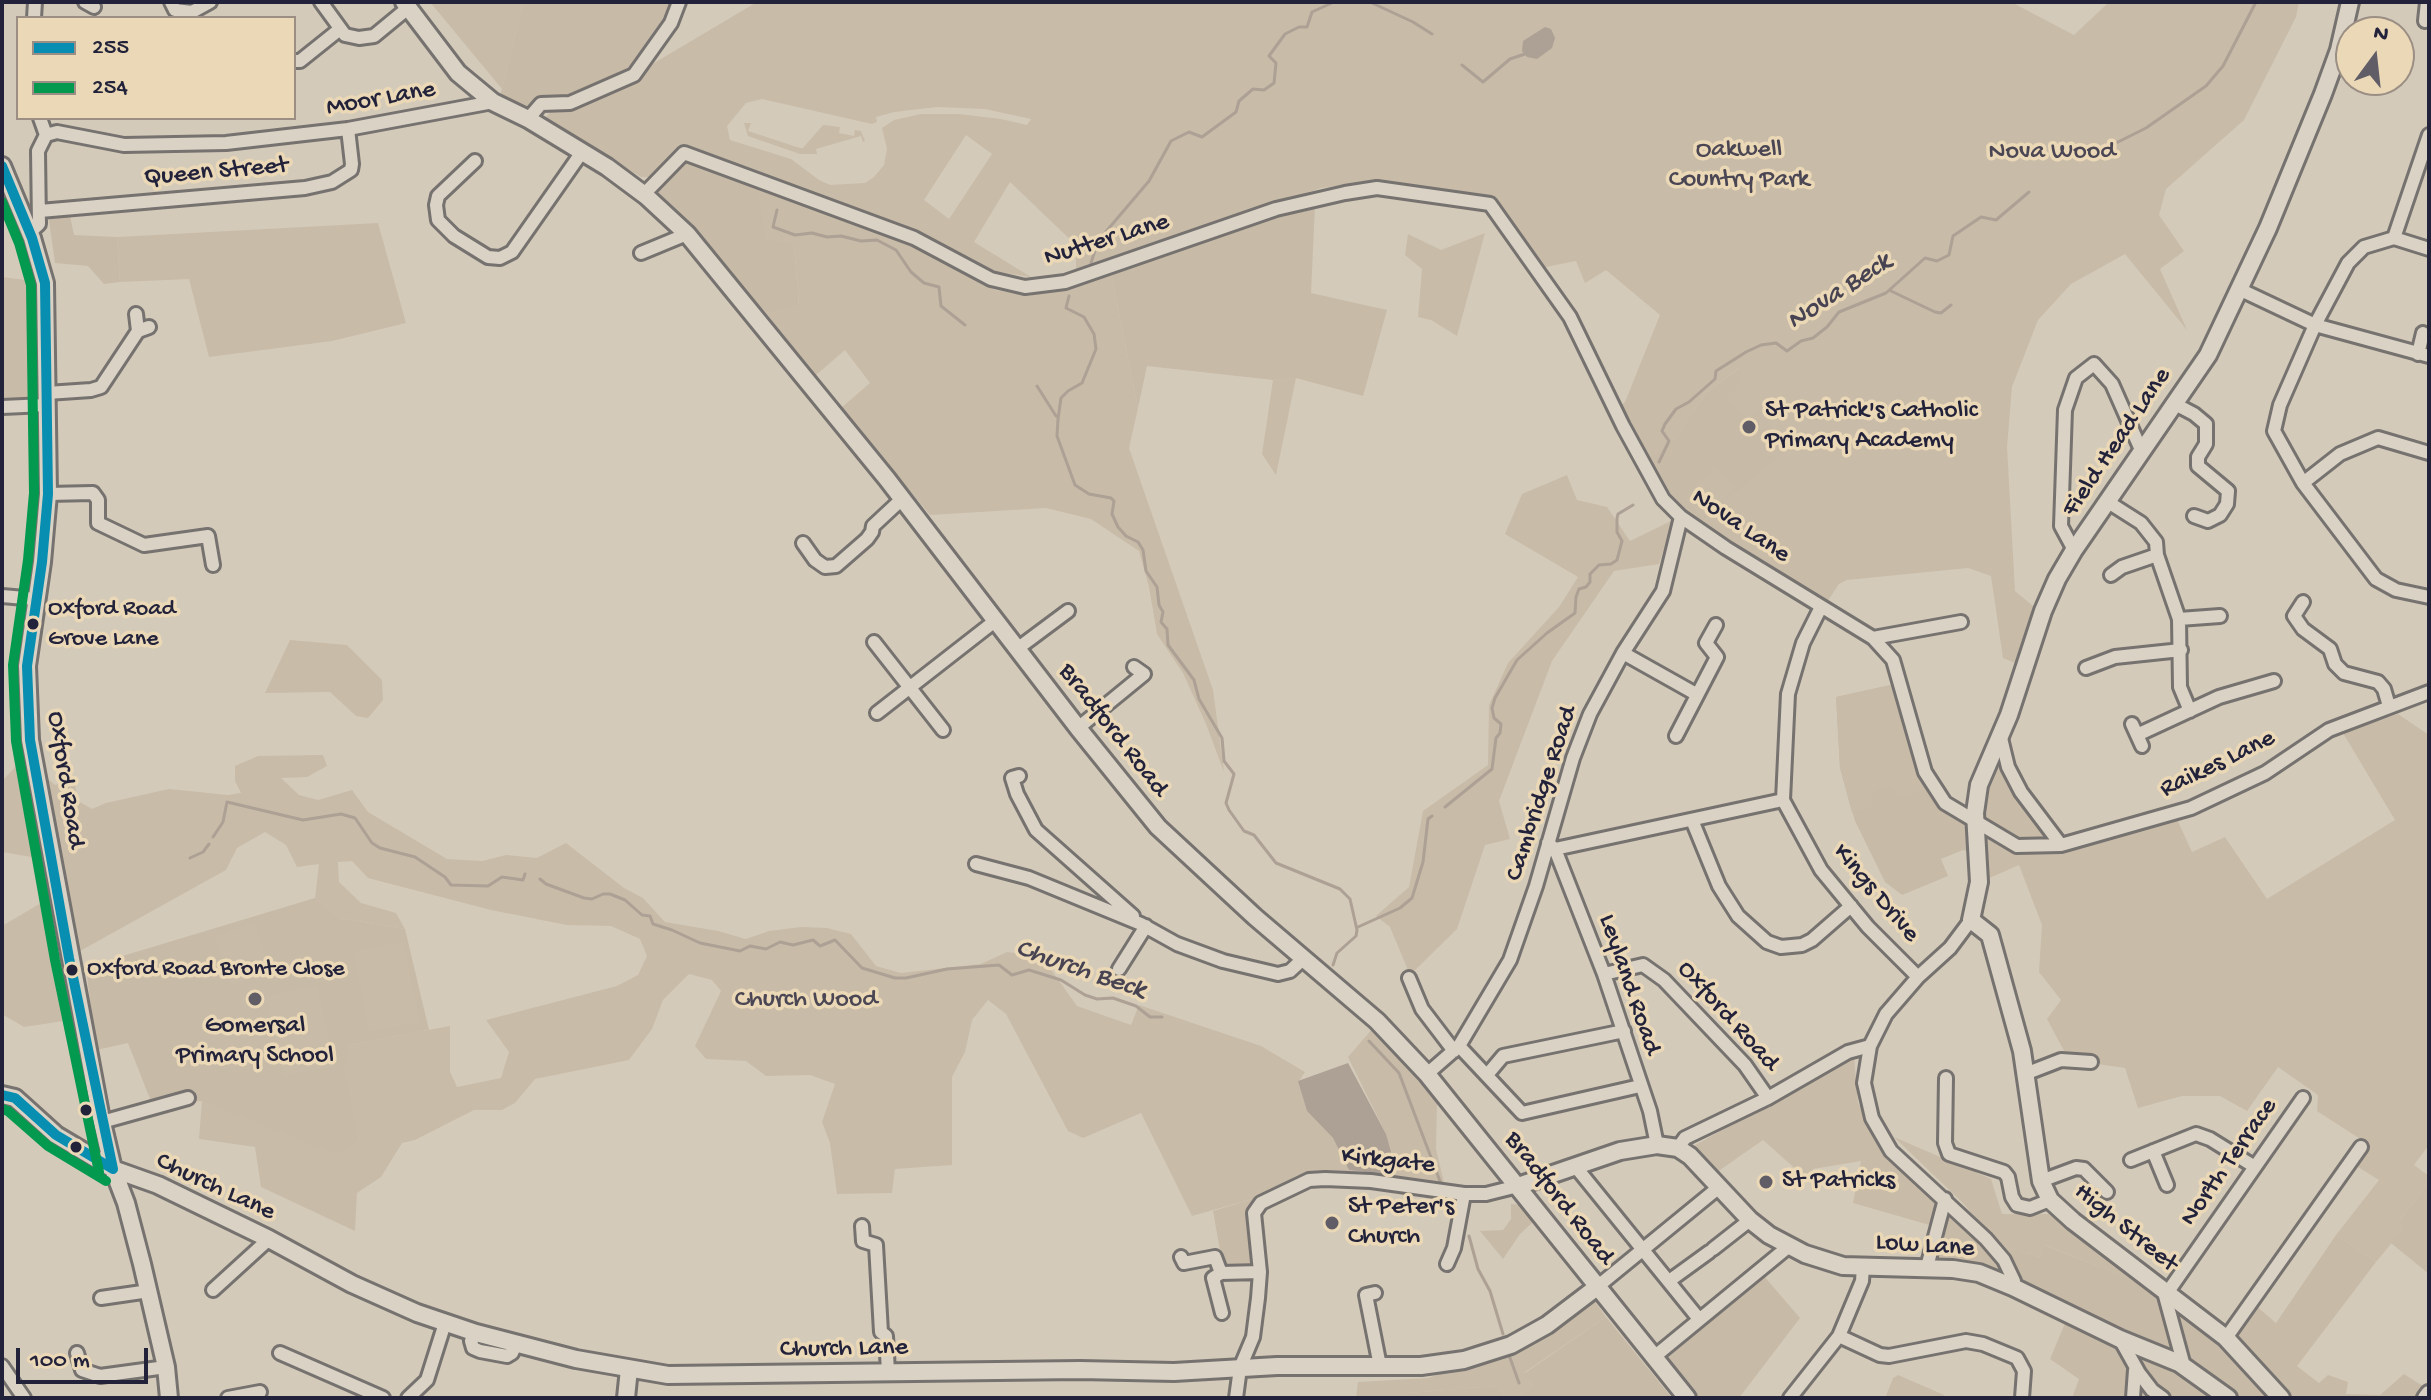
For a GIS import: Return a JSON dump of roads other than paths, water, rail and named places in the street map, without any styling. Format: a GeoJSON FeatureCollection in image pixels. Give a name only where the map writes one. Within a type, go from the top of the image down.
{"type":"FeatureCollection","features":[{"type":"Feature","properties":{"kind":"main road","name":"Field Head Lane"},"geometry":{"type":"LineString","coordinates":[[1971,920],[1979,882],[1975,822],[1979,785],[2023,675],[2043,611],[2074,550],[2208,355],[2241,290],[2323,94],[2339,50],[2350,2]]}},
{"type":"Feature","properties":{"kind":"main road","name":"Bradford Road"},"geometry":{"type":"LineString","coordinates":[[406,5],[458,73],[496,103],[582,152],[646,196],[687,234],[902,499],[1158,827],[1377,1021],[1427,1074],[1687,1398]]}},
{"type":"Feature","properties":{"kind":"main road","name":"Oxford Road"},"geometry":{"type":"LineString","coordinates":[[2,166],[30,232],[45,283],[48,494],[27,666],[30,740],[102,1122],[149,1291],[166,1367],[169,1398]]}},
{"type":"Feature","properties":{"kind":"main road","name":"High Street"},"geometry":{"type":"LineString","coordinates":[[1971,920],[1990,935],[2022,1051],[2041,1181],[2050,1200],[2226,1338],[2281,1398]]}},
{"type":"Feature","properties":{"kind":"main road","name":"Church Lane"},"geometry":{"type":"LineString","coordinates":[[2,1095],[15,1098],[56,1135],[113,1169],[158,1185],[352,1284],[445,1323],[475,1340],[516,1344],[629,1369],[689,1376],[1174,1372],[1421,1366],[1464,1360],[1511,1345],[1547,1325],[1597,1287]]}},
{"type":"Feature","properties":{"kind":"main road","name":"Kirkgate"},"geometry":{"type":"LineString","coordinates":[[1518,1186],[1620,1151],[1657,1145],[1678,1148]]}},
{"type":"Feature","properties":{"kind":"main road","name":"Low Lane"},"geometry":{"type":"LineString","coordinates":[[1678,1148],[1690,1156],[1750,1220],[1788,1247],[1834,1264],[1927,1267],[1979,1273],[2184,1366],[2228,1398]]}},
{"type":"Feature","properties":{"kind":"main road"},"geometry":{"type":"LineString","coordinates":[[626,1398],[629,1369]]}},
{"type":"Feature","properties":{"kind":"street"},"geometry":{"type":"LineString","coordinates":[[171,2],[175,10],[192,12],[210,2]]}},
{"type":"Feature","properties":{"kind":"street"},"geometry":{"type":"LineString","coordinates":[[321,2],[345,35],[359,38],[374,36],[406,5]]}},
{"type":"Feature","properties":{"kind":"street"},"geometry":{"type":"LineString","coordinates":[[528,119],[541,104],[570,103],[634,75],[671,23],[679,2]]}},
{"type":"Feature","properties":{"kind":"street"},"geometry":{"type":"LineString","coordinates":[[2425,21],[2427,2]]}},
{"type":"Feature","properties":{"kind":"street"},"geometry":{"type":"LineString","coordinates":[[297,65],[340,29]]}},
{"type":"Feature","properties":{"kind":"street","name":"Moor Lane"},"geometry":{"type":"LineString","coordinates":[[46,135],[57,132],[124,145],[214,144],[348,129],[496,103]]}},
{"type":"Feature","properties":{"kind":"street"},"geometry":{"type":"LineString","coordinates":[[30,232],[39,224],[38,151],[46,135],[41,120]]}},
{"type":"Feature","properties":{"kind":"street","name":"Queen Street"},"geometry":{"type":"LineString","coordinates":[[40,211],[305,188],[332,182],[351,170],[348,129]]}},
{"type":"Feature","properties":{"kind":"street"},"geometry":{"type":"LineString","coordinates":[[2394,238],[2429,135]]}},
{"type":"Feature","properties":{"kind":"street"},"geometry":{"type":"LineString","coordinates":[[475,161],[438,196],[438,220],[465,243],[488,257],[500,258],[512,252],[582,152]]}},
{"type":"Feature","properties":{"kind":"street","name":"Nutter Lane"},"geometry":{"type":"LineString","coordinates":[[646,196],[684,153],[914,238],[991,279],[1025,287],[1065,282],[1276,209],[1345,193],[1377,188],[1474,201]]}},
{"type":"Feature","properties":{"kind":"street","name":"Nova Lane"},"geometry":{"type":"LineString","coordinates":[[1474,201],[1495,207],[1570,317],[1658,491],[1681,517],[1726,548],[1873,638],[1893,660],[1925,772],[1945,803],[1975,822]]}},
{"type":"Feature","properties":{"kind":"street"},"geometry":{"type":"LineString","coordinates":[[641,253],[687,234]]}},
{"type":"Feature","properties":{"kind":"street"},"geometry":{"type":"LineString","coordinates":[[2429,249],[2394,238],[2364,247],[2348,263],[2315,325],[2280,405],[2274,431],[2303,483],[2376,579],[2396,590],[2429,597]]}},
{"type":"Feature","properties":{"kind":"street"},"geometry":{"type":"LineString","coordinates":[[2241,290],[2315,325],[2424,355],[2423,333]]}},
{"type":"Feature","properties":{"kind":"street"},"geometry":{"type":"LineString","coordinates":[[2,407],[101,387],[144,329],[136,314]]}},
{"type":"Feature","properties":{"kind":"street"},"geometry":{"type":"LineString","coordinates":[[2074,550],[2061,526],[2065,410],[2076,378],[2094,364],[2112,384],[2142,452]]}},
{"type":"Feature","properties":{"kind":"street"},"geometry":{"type":"LineString","coordinates":[[2173,403],[2206,424],[2208,435],[2198,457],[2198,466],[2228,491],[2227,504],[2211,526],[2194,516]]}},
{"type":"Feature","properties":{"kind":"street"},"geometry":{"type":"LineString","coordinates":[[2303,483],[2340,454],[2378,438],[2429,453]]}},
{"type":"Feature","properties":{"kind":"street"},"geometry":{"type":"LineString","coordinates":[[48,494],[93,493],[98,500],[98,523],[144,545],[208,536],[213,565]]}},
{"type":"Feature","properties":{"kind":"street"},"geometry":{"type":"LineString","coordinates":[[803,543],[815,560],[825,567],[836,566],[867,539],[873,526],[902,499]]}},
{"type":"Feature","properties":{"kind":"street"},"geometry":{"type":"LineString","coordinates":[[2108,502],[2141,523],[2156,542],[2157,555],[2179,619],[2180,687],[2190,711]]}},
{"type":"Feature","properties":{"kind":"street","name":"Cambridge Road"},"geometry":{"type":"LineString","coordinates":[[1427,1074],[1456,1048],[1510,960],[1551,846],[1573,758],[1590,714],[1623,653],[1663,591],[1681,517]]}},
{"type":"Feature","properties":{"kind":"street"},"geometry":{"type":"LineString","coordinates":[[2111,575],[2122,567],[2157,555]]}},
{"type":"Feature","properties":{"kind":"street"},"geometry":{"type":"LineString","coordinates":[[2,596],[36,599]]}},
{"type":"Feature","properties":{"kind":"street"},"geometry":{"type":"LineString","coordinates":[[2303,602],[2287,617],[2330,649],[2335,664],[2344,673],[2378,682],[2384,689],[2389,706]]}},
{"type":"Feature","properties":{"kind":"street"},"geometry":{"type":"LineString","coordinates":[[1551,846],[1783,800],[1788,694],[1803,643],[1821,607]]}},
{"type":"Feature","properties":{"kind":"street"},"geometry":{"type":"LineString","coordinates":[[2179,619],[2202,610],[2220,616]]}},
{"type":"Feature","properties":{"kind":"street"},"geometry":{"type":"LineString","coordinates":[[1017,649],[1068,611]]}},
{"type":"Feature","properties":{"kind":"street"},"geometry":{"type":"LineString","coordinates":[[877,713],[995,621]]}},
{"type":"Feature","properties":{"kind":"street"},"geometry":{"type":"LineString","coordinates":[[1873,638],[1961,622]]}},
{"type":"Feature","properties":{"kind":"street"},"geometry":{"type":"LineString","coordinates":[[1676,736],[1717,657],[1706,643],[1716,625]]}},
{"type":"Feature","properties":{"kind":"street"},"geometry":{"type":"LineString","coordinates":[[874,642],[943,730]]}},
{"type":"Feature","properties":{"kind":"street"},"geometry":{"type":"LineString","coordinates":[[2086,668],[2115,657],[2181,650]]}},
{"type":"Feature","properties":{"kind":"street"},"geometry":{"type":"LineString","coordinates":[[1623,653],[1696,694]]}},
{"type":"Feature","properties":{"kind":"street"},"geometry":{"type":"LineString","coordinates":[[1078,728],[1144,674],[1134,667]]}},
{"type":"Feature","properties":{"kind":"street"},"geometry":{"type":"LineString","coordinates":[[2137,735],[2256,681],[2274,681]]}},
{"type":"Feature","properties":{"kind":"street","name":"Raikes Lane"},"geometry":{"type":"LineString","coordinates":[[1975,822],[2017,846],[2061,845],[2191,808],[2265,773],[2329,730],[2429,692]]}},
{"type":"Feature","properties":{"kind":"street"},"geometry":{"type":"LineString","coordinates":[[2000,734],[2008,767],[2021,792],[2061,845]]}},
{"type":"Feature","properties":{"kind":"street"},"geometry":{"type":"LineString","coordinates":[[1012,778],[1036,830],[1143,925]]}},
{"type":"Feature","properties":{"kind":"street","name":"Kings Drive"},"geometry":{"type":"LineString","coordinates":[[1783,800],[1821,870],[1918,977]]}},
{"type":"Feature","properties":{"kind":"street"},"geometry":{"type":"LineString","coordinates":[[1692,820],[1719,886],[1738,916],[1767,942],[1781,947],[1802,945],[1851,906]]}},
{"type":"Feature","properties":{"kind":"street","name":"Leyland Road"},"geometry":{"type":"LineString","coordinates":[[1551,846],[1604,974],[1650,1111],[1657,1145]]}},
{"type":"Feature","properties":{"kind":"street"},"geometry":{"type":"LineString","coordinates":[[976,864],[1029,878],[1143,925],[1177,944],[1223,961],[1278,974],[1290,971],[1304,958]]}},
{"type":"Feature","properties":{"kind":"street"},"geometry":{"type":"LineString","coordinates":[[1971,920],[1950,948],[1918,977],[1886,1014],[1870,1046],[1864,1083],[1872,1118],[1891,1151],[1945,1199],[2004,1260],[2014,1281],[2013,1287]]}},
{"type":"Feature","properties":{"kind":"street"},"geometry":{"type":"LineString","coordinates":[[1119,969],[1143,925]]}},
{"type":"Feature","properties":{"kind":"street","name":"Oxford Road"},"geometry":{"type":"LineString","coordinates":[[1604,974],[1643,965],[1664,980],[1745,1065],[1768,1098]]}},
{"type":"Feature","properties":{"kind":"street"},"geometry":{"type":"LineString","coordinates":[[1409,978],[1422,1009],[1456,1048],[1487,1075],[1522,1113],[1640,1086]]}},
{"type":"Feature","properties":{"kind":"street"},"geometry":{"type":"LineString","coordinates":[[1487,1075],[1503,1056],[1624,1031]]}},
{"type":"Feature","properties":{"kind":"street"},"geometry":{"type":"LineString","coordinates":[[1678,1148],[1685,1138],[1768,1098],[1848,1052],[1870,1046]]}},
{"type":"Feature","properties":{"kind":"street"},"geometry":{"type":"LineString","coordinates":[[2025,1074],[2061,1060],[2091,1062]]}},
{"type":"Feature","properties":{"kind":"street"},"geometry":{"type":"LineString","coordinates":[[1946,1078],[1945,1143],[1949,1154],[2004,1172],[2017,1205],[2030,1208],[2050,1200]]}},
{"type":"Feature","properties":{"kind":"street"},"geometry":{"type":"LineString","coordinates":[[102,1122],[188,1098]]}},
{"type":"Feature","properties":{"kind":"street","name":"North Terrace"},"geometry":{"type":"LineString","coordinates":[[2167,1293],[2303,1098]]}},
{"type":"Feature","properties":{"kind":"street"},"geometry":{"type":"LineString","coordinates":[[2131,1160],[2196,1134],[2210,1139],[2255,1167]]}},
{"type":"Feature","properties":{"kind":"street"},"geometry":{"type":"LineString","coordinates":[[2226,1338],[2361,1147]]}},
{"type":"Feature","properties":{"kind":"street"},"geometry":{"type":"LineString","coordinates":[[2153,1151],[2167,1185]]}},
{"type":"Feature","properties":{"kind":"street"},"geometry":{"type":"LineString","coordinates":[[1575,1166],[1699,1319]]}},
{"type":"Feature","properties":{"kind":"street"},"geometry":{"type":"LineString","coordinates":[[2041,1181],[2076,1168],[2084,1169],[2107,1192]]}},
{"type":"Feature","properties":{"kind":"street","name":"Kirkgate"},"geometry":{"type":"LineString","coordinates":[[1236,1398],[1240,1368],[1253,1337],[1260,1272],[1254,1213],[1261,1203],[1309,1180],[1344,1178],[1464,1194],[1486,1194],[1518,1186]]}},
{"type":"Feature","properties":{"kind":"street"},"geometry":{"type":"LineString","coordinates":[[1597,1287],[1718,1188]]}},
{"type":"Feature","properties":{"kind":"street"},"geometry":{"type":"LineString","coordinates":[[1447,1264],[1454,1248],[1464,1194]]}},
{"type":"Feature","properties":{"kind":"street"},"geometry":{"type":"LineString","coordinates":[[1927,1267],[1945,1199]]}},
{"type":"Feature","properties":{"kind":"street"},"geometry":{"type":"LineString","coordinates":[[1669,1281],[1750,1220]]}},
{"type":"Feature","properties":{"kind":"street"},"geometry":{"type":"LineString","coordinates":[[862,1226],[863,1241],[876,1245],[881,1332],[886,1336],[888,1372]]}},
{"type":"Feature","properties":{"kind":"street"},"geometry":{"type":"LineString","coordinates":[[213,1290],[269,1239]]}},
{"type":"Feature","properties":{"kind":"street"},"geometry":{"type":"LineString","coordinates":[[1654,1357],[1788,1247]]}},
{"type":"Feature","properties":{"kind":"street"},"geometry":{"type":"LineString","coordinates":[[1181,1257],[1184,1263],[1215,1257],[1221,1273]]}},
{"type":"Feature","properties":{"kind":"street"},"geometry":{"type":"LineString","coordinates":[[1790,1398],[1839,1336],[1862,1281],[1863,1267]]}},
{"type":"Feature","properties":{"kind":"street"},"geometry":{"type":"LineString","coordinates":[[1222,1313],[1213,1278],[1221,1273],[1260,1272]]}},
{"type":"Feature","properties":{"kind":"street"},"geometry":{"type":"LineString","coordinates":[[101,1298],[149,1291]]}},
{"type":"Feature","properties":{"kind":"street"},"geometry":{"type":"LineString","coordinates":[[1375,1293],[1366,1295],[1380,1366]]}},
{"type":"Feature","properties":{"kind":"street"},"geometry":{"type":"LineString","coordinates":[[2167,1293],[2165,1298],[2171,1324],[2182,1350],[2184,1366]]}},
{"type":"Feature","properties":{"kind":"street"},"geometry":{"type":"LineString","coordinates":[[408,1398],[427,1380],[445,1323]]}},
{"type":"Feature","properties":{"kind":"street"},"geometry":{"type":"LineString","coordinates":[[1839,1336],[1880,1355],[1889,1356],[1966,1341],[1983,1344],[2017,1358],[2024,1371],[2022,1398]]}},
{"type":"Feature","properties":{"kind":"street"},"geometry":{"type":"LineString","coordinates":[[2120,1339],[2147,1394],[2163,1398]]}},
{"type":"Feature","properties":{"kind":"street"},"geometry":{"type":"LineString","coordinates":[[460,1344],[475,1340]]}},
{"type":"Feature","properties":{"kind":"street"},"geometry":{"type":"LineString","coordinates":[[77,1353],[82,1370],[100,1376],[166,1367]]}},
{"type":"Feature","properties":{"kind":"street"},"geometry":{"type":"LineString","coordinates":[[280,1353],[383,1398]]}},
{"type":"Feature","properties":{"kind":"street"},"geometry":{"type":"LineString","coordinates":[[2133,1398],[2135,1367]]}},
{"type":"Feature","properties":{"kind":"street"},"geometry":{"type":"LineString","coordinates":[[4,1374],[24,1398]]}},
{"type":"Feature","properties":{"kind":"street"},"geometry":{"type":"LineString","coordinates":[[228,1398],[260,1392]]}},
{"type":"Feature","properties":{"kind":"waterway"},"geometry":{"type":"LineString","coordinates":[[1091,263],[1098,241],[1149,181],[1171,141],[1189,132],[1202,137],[1236,112],[1239,101],[1253,89],[1264,90],[1274,83],[1276,63],[1269,56],[1285,34],[1299,27],[1307,27],[1312,12],[1334,2]]}},
{"type":"Feature","properties":{"kind":"waterway"},"geometry":{"type":"LineString","coordinates":[[1370,2],[1432,34]]}},
{"type":"Feature","properties":{"kind":"waterway","name":"Nova Beck"},"geometry":{"type":"LineString","coordinates":[[2112,145],[2146,128],[2206,86],[2223,66],[2256,2]]}},
{"type":"Feature","properties":{"kind":"waterway"},"geometry":{"type":"LineString","coordinates":[[1462,65],[1483,82],[1510,59],[1525,54]]}},
{"type":"Feature","properties":{"kind":"waterway","name":"Nova Beck"},"geometry":{"type":"LineString","coordinates":[[1659,462],[1669,441],[1662,431],[1665,424],[1676,409],[1715,379],[1716,371],[1761,345],[1776,343],[1787,351],[1801,341],[1813,338],[1839,312],[1886,293],[1925,258],[1937,261],[1949,255],[1953,236],[1981,217],[1996,220],[2029,192]]}},
{"type":"Feature","properties":{"kind":"waterway"},"geometry":{"type":"LineString","coordinates":[[777,210],[773,227],[795,235],[812,233],[861,241],[877,240],[896,250],[911,272],[924,283],[939,287],[941,306],[965,325]]}},
{"type":"Feature","properties":{"kind":"waterway"},"geometry":{"type":"LineString","coordinates":[[1891,291],[1935,312],[1941,313],[1951,305]]}},
{"type":"Feature","properties":{"kind":"waterway"},"geometry":{"type":"LineString","coordinates":[[1069,296],[1066,308],[1084,317],[1094,334],[1096,349],[1082,383],[1061,398],[1057,436],[1075,485],[1089,494],[1111,498],[1114,501],[1112,514],[1118,527],[1138,542],[1143,550],[1146,571],[1157,587],[1163,612],[1161,622],[1167,629],[1168,645],[1194,680],[1199,699],[1222,738],[1224,761],[1234,774],[1226,803],[1229,810],[1244,831],[1254,835],[1276,863],[1340,889],[1350,899],[1356,936],[1337,953],[1333,965]]}},
{"type":"Feature","properties":{"kind":"waterway"},"geometry":{"type":"LineString","coordinates":[[1037,386],[1056,416]]}},
{"type":"Feature","properties":{"kind":"waterway","name":"Nova Beck"},"geometry":{"type":"LineString","coordinates":[[1445,807],[1492,769],[1501,724],[1494,718],[1492,708],[1495,698],[1517,660],[1575,613],[1579,589],[1590,582],[1590,574],[1599,565],[1617,560],[1622,541],[1617,532],[1618,514],[1633,505]]}},
{"type":"Feature","properties":{"kind":"waterway","name":"Church Beck"},"geometry":{"type":"LineString","coordinates":[[213,837],[223,822],[227,802],[303,820],[341,814],[355,818],[372,843],[415,857],[445,877],[451,885],[488,886],[502,877],[523,880],[525,874]]}},
{"type":"Feature","properties":{"kind":"waterway","name":"Nova Beck"},"geometry":{"type":"LineString","coordinates":[[1358,927],[1400,908],[1412,898],[1423,862],[1428,819],[1432,816]]}},
{"type":"Feature","properties":{"kind":"waterway","name":"Church Beck"},"geometry":{"type":"LineString","coordinates":[[190,858],[203,852],[209,844]]}},
{"type":"Feature","properties":{"kind":"waterway","name":"Church Beck"},"geometry":{"type":"LineString","coordinates":[[540,879],[584,898],[610,894],[625,900],[642,915],[650,916],[653,924],[700,943],[740,951],[750,946],[766,949],[780,942],[793,945],[813,940],[820,946],[835,940],[862,968],[895,978],[947,969],[999,965],[1012,975],[1029,970],[1061,980],[1085,995],[1097,999],[1113,998],[1136,1006],[1150,1017],[1162,1017]]}},
{"type":"Feature","properties":{"kind":"waterway"},"geometry":{"type":"LineString","coordinates":[[1369,1041],[1399,1073],[1443,1189]]}},
{"type":"Feature","properties":{"kind":"waterway"},"geometry":{"type":"LineString","coordinates":[[1445,1196],[1450,1216]]}},
{"type":"Feature","properties":{"kind":"waterway"},"geometry":{"type":"LineString","coordinates":[[1469,1236],[1503,1334]]}},
{"type":"Feature","properties":{"kind":"waterway"},"geometry":{"type":"LineString","coordinates":[[1509,1355],[1519,1383]]}},
{"type":"Feature","properties":{"kind":"place","name":"St Patrick's Catholic Primary Academy"},"geometry":{"type":"Point","coordinates":[1749,427]}},
{"type":"Feature","properties":{"kind":"place","name":"Oxford Road Grove Lane"},"geometry":{"type":"Point","coordinates":[33,624]}},
{"type":"Feature","properties":{"kind":"place","name":"Oxford Road Bronte Close"},"geometry":{"type":"Point","coordinates":[72,970]}},
{"type":"Feature","properties":{"kind":"place","name":"Gomersal Primary School"},"geometry":{"type":"Point","coordinates":[255,999]}},
{"type":"Feature","properties":{"kind":"place","name":"St Patricks"},"geometry":{"type":"Point","coordinates":[1766,1182]}},
{"type":"Feature","properties":{"kind":"place","name":"St Peter's Church"},"geometry":{"type":"Point","coordinates":[1332,1223]}},
{"type":"Feature","properties":{"kind":"park label","name":"Nova Wood"},"geometry":{"type":"Point","coordinates":[2052,153]}},
{"type":"Feature","properties":{"kind":"park label","name":"Oakwell Country Park"},"geometry":{"type":"Point","coordinates":[1739,166]}},
{"type":"Feature","properties":{"kind":"park label","name":"Church Wood"},"geometry":{"type":"Point","coordinates":[806,1001]}}]}
